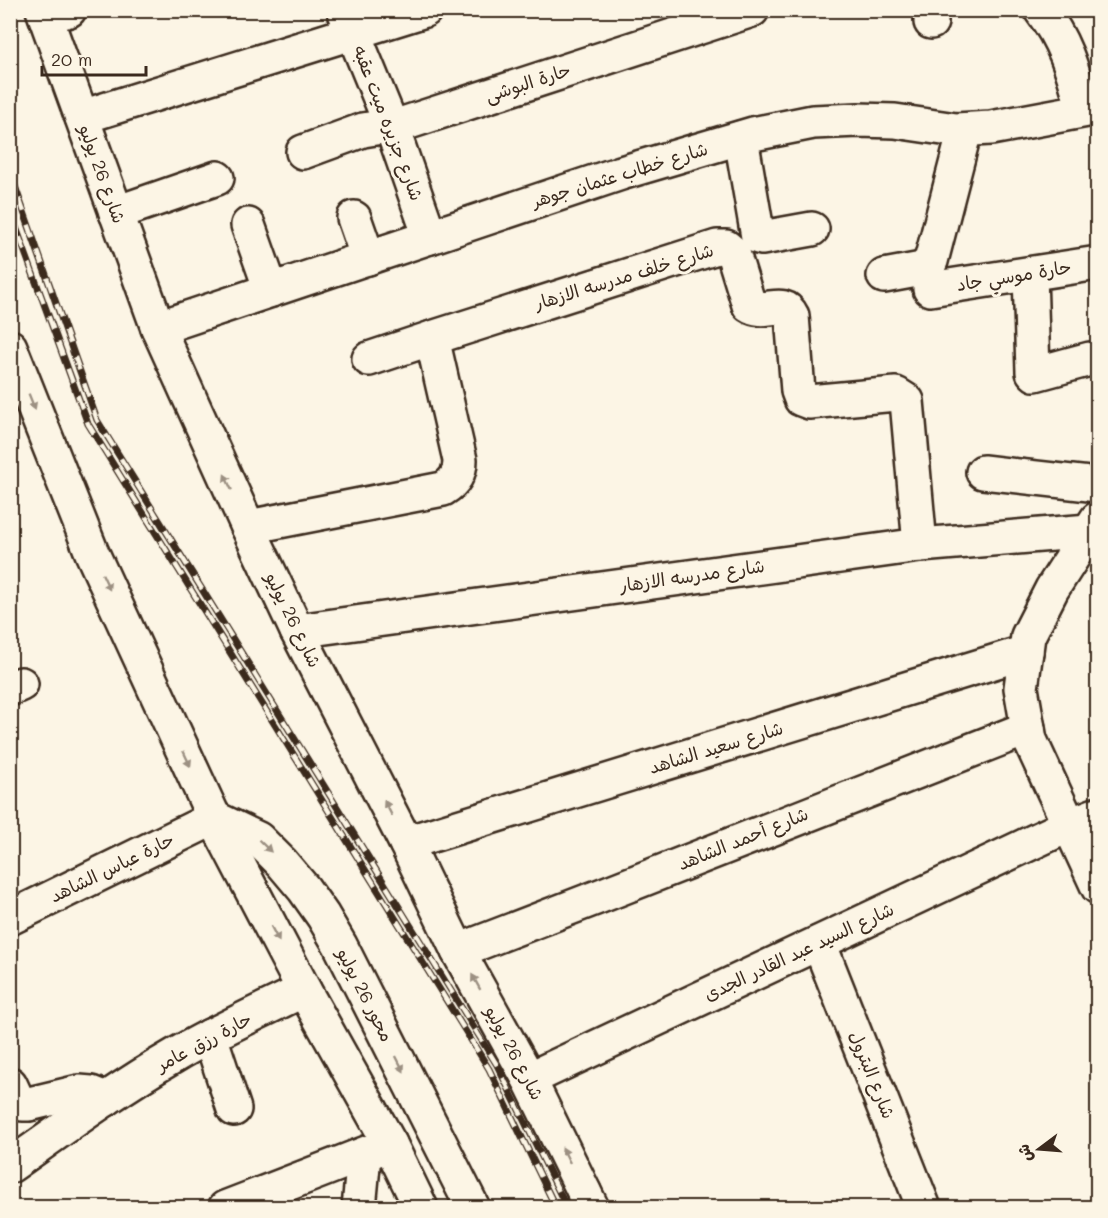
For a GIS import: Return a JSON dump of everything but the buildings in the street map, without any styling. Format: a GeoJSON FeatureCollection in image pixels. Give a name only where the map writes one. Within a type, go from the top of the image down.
{"type":"FeatureCollection","features":[{"type":"Feature","properties":{"kind":"main road"},"geometry":{"type":"LineString","coordinates":[[82,117],[349,22],[425,10]]}},
{"type":"Feature","properties":{"kind":"main road","name":"حارة البوشى"},"geometry":{"type":"LineString","coordinates":[[303,152],[363,130],[406,123],[752,10]]}},
{"type":"Feature","properties":{"kind":"main road"},"geometry":{"type":"LineString","coordinates":[[1041,10],[1053,26],[1067,53],[1091,109]]}},
{"type":"Feature","properties":{"kind":"main road","name":"شارع 26 يوليو"},"geometry":{"type":"LineString","coordinates":[[52,13],[82,117],[158,328],[297,631],[406,843],[458,951],[529,1079],[588,1202]]}},
{"type":"Feature","properties":{"kind":"main road","name":"شارع جزيره ميت عقبه"},"geometry":{"type":"LineString","coordinates":[[349,22],[391,125],[430,237]]}},
{"type":"Feature","properties":{"kind":"main road","name":"شارع خطاب عثمان جوهر"},"geometry":{"type":"LineString","coordinates":[[158,328],[621,173],[741,138],[813,122],[858,120],[895,121],[964,130],[991,128],[1091,109]]}},
{"type":"Feature","properties":{"kind":"main road"},"geometry":{"type":"LineString","coordinates":[[884,276],[922,269],[931,261],[964,130]]}},
{"type":"Feature","properties":{"kind":"main road"},"geometry":{"type":"LineString","coordinates":[[741,138],[758,237],[812,229]]}},
{"type":"Feature","properties":{"kind":"main road"},"geometry":{"type":"LineString","coordinates":[[116,213],[217,178]]}},
{"type":"Feature","properties":{"kind":"main road"},"geometry":{"type":"LineString","coordinates":[[354,218],[368,258]]}},
{"type":"Feature","properties":{"kind":"main road"},"geometry":{"type":"LineString","coordinates":[[248,225],[271,290]]}},
{"type":"Feature","properties":{"kind":"main road","name":"شارع خلف مدرسه الازهار"},"geometry":{"type":"LineString","coordinates":[[369,359],[717,247],[726,247],[733,253],[749,305],[758,309],[780,307],[790,311],[798,391],[801,399],[809,402],[896,394],[907,401],[920,545]]}},
{"type":"Feature","properties":{"kind":"main road","name":"حارة موسي جاد"},"geometry":{"type":"LineString","coordinates":[[930,290],[1098,263]]}},
{"type":"Feature","properties":{"kind":"main road"},"geometry":{"type":"LineString","coordinates":[[1030,274],[1033,372],[1035,374],[1090,359]]}},
{"type":"Feature","properties":{"kind":"main road"},"geometry":{"type":"LineString","coordinates":[[248,526],[443,489],[451,484],[460,469],[460,460],[432,338]]}},
{"type":"Feature","properties":{"kind":"main road"},"geometry":{"type":"LineString","coordinates":[[10,347],[92,553],[214,818],[304,990],[377,1150],[421,1208]]}},
{"type":"Feature","properties":{"kind":"main road"},"geometry":{"type":"LineString","coordinates":[[983,472],[1098,485]]}},
{"type":"Feature","properties":{"kind":"main road"},"geometry":{"type":"LineString","coordinates":[[1093,524],[1052,589],[1028,636],[1021,688],[1030,740],[1083,820],[1098,887]]}},
{"type":"Feature","properties":{"kind":"main road","name":"شارع مدرسه الازهار"},"geometry":{"type":"LineString","coordinates":[[297,631],[920,545],[1093,524]]}},
{"type":"Feature","properties":{"kind":"main road","name":"شارع سعيد الشاهد"},"geometry":{"type":"LineString","coordinates":[[406,843],[1026,652]]}},
{"type":"Feature","properties":{"kind":"main road","name":"شارع أحمد الشاهد"},"geometry":{"type":"LineString","coordinates":[[458,951],[1028,728]]}},
{"type":"Feature","properties":{"kind":"main road","name":"حارة عباس الشاهد"},"geometry":{"type":"LineString","coordinates":[[10,918],[214,818]]}},
{"type":"Feature","properties":{"kind":"main road","name":"محور 26 يوليو"},"geometry":{"type":"LineString","coordinates":[[214,818],[258,839],[289,872],[323,916],[340,945],[473,1208]]}},
{"type":"Feature","properties":{"kind":"main road","name":"شارع السيد عبد القادر الجدى"},"geometry":{"type":"LineString","coordinates":[[529,1079],[1083,820]]}},
{"type":"Feature","properties":{"kind":"main road","name":"شارع البترول"},"geometry":{"type":"LineString","coordinates":[[819,943],[924,1208]]}},
{"type":"Feature","properties":{"kind":"main road","name":"حارة رزق عامر"},"geometry":{"type":"LineString","coordinates":[[10,1166],[106,1099],[174,1056],[304,990]]}},
{"type":"Feature","properties":{"kind":"main road"},"geometry":{"type":"LineString","coordinates":[[210,1036],[234,1109]]}},
{"type":"Feature","properties":{"kind":"main road"},"geometry":{"type":"LineString","coordinates":[[10,1084],[22,1104],[80,1092],[91,1093],[106,1099]]}},
{"type":"Feature","properties":{"kind":"main road"},"geometry":{"type":"LineString","coordinates":[[225,1208],[377,1150]]}},
{"type":"Feature","properties":{"kind":"main road"},"geometry":{"type":"LineString","coordinates":[[359,1208],[377,1150]]}},
{"type":"Feature","properties":{"kind":"railway"},"geometry":{"type":"LineString","coordinates":[[10,172],[97,420],[497,1065],[567,1208]]}},
{"type":"Feature","properties":{"kind":"railway"},"geometry":{"type":"LineString","coordinates":[[10,211],[88,424],[489,1069],[556,1208]]}}]}
